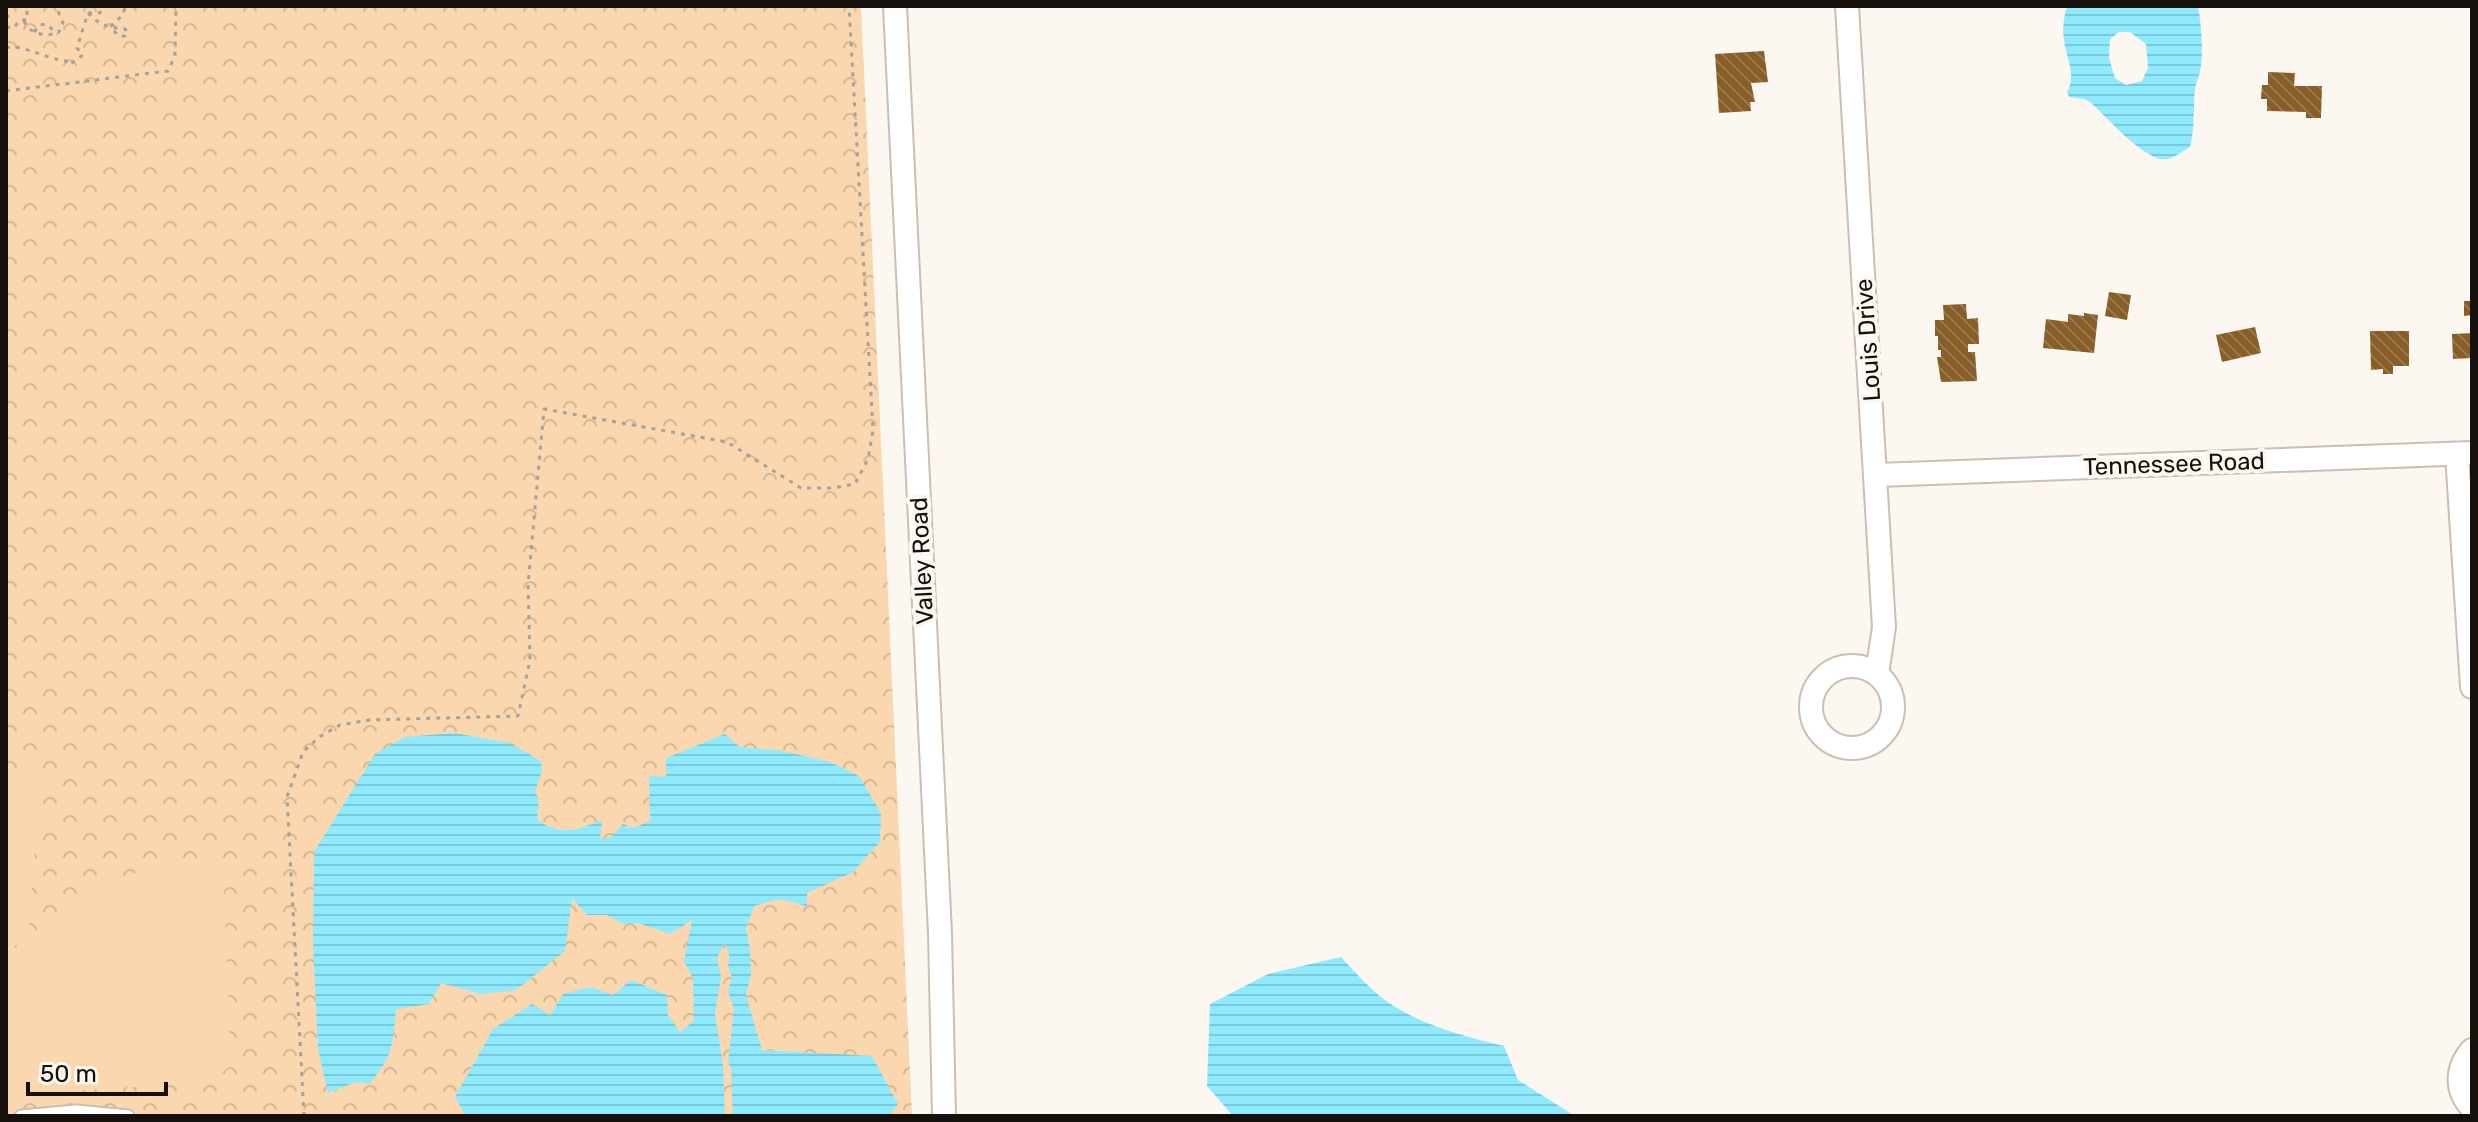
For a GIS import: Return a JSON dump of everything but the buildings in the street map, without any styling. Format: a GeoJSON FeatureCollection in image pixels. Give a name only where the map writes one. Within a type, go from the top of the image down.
{"type":"FeatureCollection","features":[{"type":"Feature","properties":{"kind":"street","name":"Valley Road"},"geometry":{"type":"LineString","coordinates":[[895,6],[939,901],[944,1116]]}},
{"type":"Feature","properties":{"kind":"street","name":"Louis Drive"},"geometry":{"type":"LineString","coordinates":[[1847,6],[1884,627],[1877,674]]}},
{"type":"Feature","properties":{"kind":"street","name":"Tennessee Road"},"geometry":{"type":"LineString","coordinates":[[1877,475],[2465,453]]}},
{"type":"Feature","properties":{"kind":"street"},"geometry":{"type":"LineString","coordinates":[[2465,453],[2472,687]]}},
{"type":"Feature","properties":{"kind":"street"},"geometry":{"type":"LineString","coordinates":[[2472,1050],[2462,1063],[2459,1076],[2460,1089],[2472,1108]]}},
{"type":"Feature","properties":{"kind":"lane"},"geometry":{"type":"LineString","coordinates":[[21,1116],[76,1111],[128,1116]]}},
{"type":"Feature","properties":{"kind":"path"},"geometry":{"type":"LineString","coordinates":[[6,15],[6,25],[14,28],[19,21],[28,19],[26,6]]}},
{"type":"Feature","properties":{"kind":"path"},"geometry":{"type":"LineString","coordinates":[[56,6],[63,23],[58,34]]}},
{"type":"Feature","properties":{"kind":"path"},"geometry":{"type":"LineString","coordinates":[[88,13],[100,13],[103,6]]}},
{"type":"Feature","properties":{"kind":"path"},"geometry":{"type":"LineString","coordinates":[[88,13],[100,25],[110,27],[123,15],[125,6]]}},
{"type":"Feature","properties":{"kind":"path"},"geometry":{"type":"LineString","coordinates":[[6,91],[168,71],[175,56],[176,6]]}},
{"type":"Feature","properties":{"kind":"path"},"geometry":{"type":"LineString","coordinates":[[304,1116],[287,797],[294,773],[303,752],[319,737],[340,725],[369,720],[518,716],[530,660],[528,585],[544,409],[727,442],[801,488],[855,484],[862,472],[868,459],[873,430],[849,6]]}},
{"type":"Feature","properties":{"kind":"path"},"geometry":{"type":"LineString","coordinates":[[6,48],[26,48],[42,56],[66,61],[69,65],[83,55],[77,48],[88,13]]}},
{"type":"Feature","properties":{"kind":"path"},"geometry":{"type":"LineString","coordinates":[[24,21],[27,28],[40,35],[58,34]]}},
{"type":"Feature","properties":{"kind":"path"},"geometry":{"type":"LineString","coordinates":[[34,32],[40,25],[46,24],[58,34]]}},
{"type":"Feature","properties":{"kind":"green space"},"geometry":{"type":"Polygon","coordinates":[[[6,6],[861,6],[912,1116],[6,1116],[6,6]]]}},
{"type":"Feature","properties":{"kind":"green space"},"geometry":{"type":"Polygon","coordinates":[[[41,771],[29,929],[6,957],[6,777],[41,771]]]}},
{"type":"Feature","properties":{"kind":"green space"},"geometry":{"type":"Polygon","coordinates":[[[223,862],[231,1065],[210,1083],[6,1094],[6,974],[24,950],[72,901],[150,866],[223,862]]]}},
{"type":"Feature","properties":{"kind":"water"},"geometry":{"type":"Polygon","coordinates":[[[2067,6],[2198,6],[2202,56],[2195,89],[2190,147],[2168,159],[2152,156],[2133,143],[2090,102],[2069,97],[2067,92],[2071,73],[2063,31],[2067,6]],[[2119,32],[2110,39],[2109,58],[2115,78],[2126,85],[2142,81],[2148,68],[2146,44],[2130,32],[2119,32]]]}},
{"type":"Feature","properties":{"kind":"water"},"geometry":{"type":"Polygon","coordinates":[[[454,733],[510,743],[541,761],[542,771],[535,791],[539,800],[537,819],[561,830],[585,827],[602,820],[600,839],[610,838],[623,824],[634,828],[650,821],[649,776],[666,777],[666,758],[725,734],[740,747],[783,751],[830,762],[859,776],[881,813],[880,842],[853,872],[807,893],[807,906],[779,899],[754,906],[746,928],[751,975],[746,995],[762,1050],[872,1056],[898,1104],[889,1116],[733,1116],[731,1068],[728,1063],[734,1009],[728,991],[732,977],[725,942],[717,958],[721,977],[715,1014],[723,1065],[725,1116],[466,1116],[455,1097],[493,1029],[532,1004],[550,1015],[563,994],[590,987],[613,995],[631,980],[667,995],[668,1015],[680,1032],[694,1021],[693,978],[684,961],[692,920],[670,934],[638,923],[624,924],[607,915],[587,915],[572,898],[565,951],[516,990],[481,994],[441,983],[429,1004],[396,1009],[390,1050],[383,1066],[369,1084],[356,1082],[328,1093],[318,1049],[313,944],[314,852],[375,754],[405,737],[454,733]]]}},
{"type":"Feature","properties":{"kind":"water"},"geometry":{"type":"Polygon","coordinates":[[[1341,957],[1392,1005],[1446,1030],[1504,1046],[1518,1080],[1575,1116],[1233,1116],[1207,1086],[1210,1004],[1268,974],[1341,957]]]}}]}
